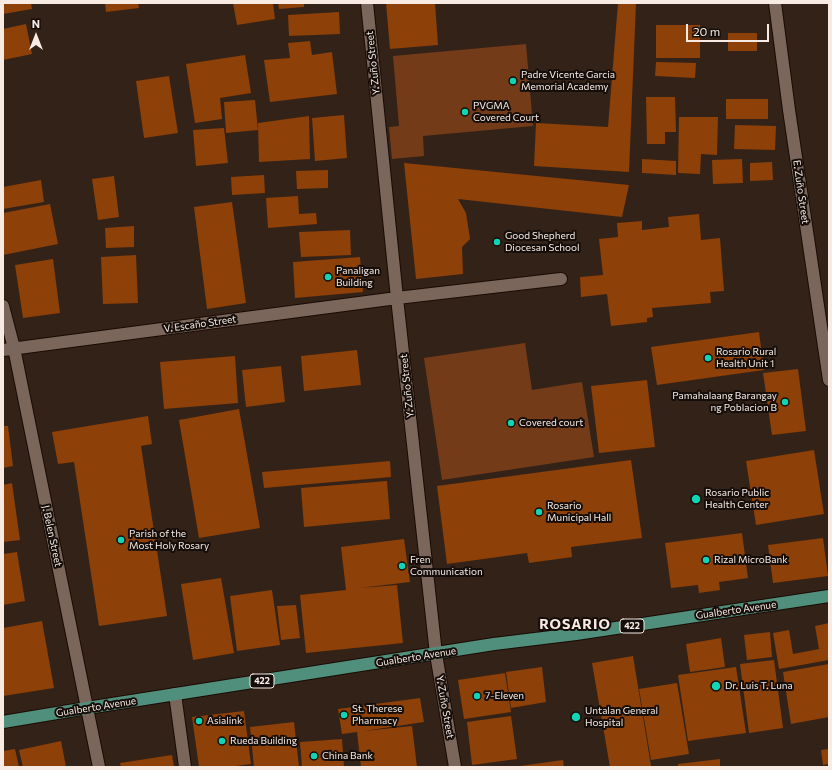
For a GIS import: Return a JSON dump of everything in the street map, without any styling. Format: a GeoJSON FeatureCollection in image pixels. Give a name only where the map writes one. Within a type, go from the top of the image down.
{"type":"FeatureCollection","features":[{"type":"Feature","properties":{"kind":"main road","name":"Gualberto Avenue"},"geometry":{"type":"LineString","coordinates":[[3,722],[494,644],[584,633],[829,596]]}},
{"type":"Feature","properties":{"kind":"street","name":"Y. Zuño Street"},"geometry":{"type":"LineString","coordinates":[[367,3],[397,298],[436,654],[455,767]]}},
{"type":"Feature","properties":{"kind":"street","name":"E. Zuño Street"},"geometry":{"type":"LineString","coordinates":[[775,3],[789,110],[829,380]]}},
{"type":"Feature","properties":{"kind":"street","name":"V. Escaño Street"},"geometry":{"type":"LineString","coordinates":[[8,349],[397,298],[561,279]]}},
{"type":"Feature","properties":{"kind":"street","name":"J. Belen Street"},"geometry":{"type":"LineString","coordinates":[[3,306],[8,349],[99,767]]}},
{"type":"Feature","properties":{"kind":"street"},"geometry":{"type":"LineString","coordinates":[[175,694],[185,767]]}},
{"type":"Feature","properties":{"kind":"shaded area","name":"PVGMA Covered Court"},"geometry":{"type":"Polygon","coordinates":[[[526,44],[533,126],[423,136],[424,156],[392,159],[389,127],[399,126],[393,56],[526,44]]]}},
{"type":"Feature","properties":{"kind":"shaded area","name":"Covered court"},"geometry":{"type":"Polygon","coordinates":[[[525,343],[532,390],[582,382],[594,457],[442,480],[424,358],[525,343]]]}},
{"type":"Feature","properties":{"kind":"building"},"geometry":{"type":"Polygon","coordinates":[[[3,3],[31,3],[32,9],[3,14],[3,3]]]}},
{"type":"Feature","properties":{"kind":"building"},"geometry":{"type":"Polygon","coordinates":[[[105,3],[138,3],[139,8],[106,12],[105,3]]]}},
{"type":"Feature","properties":{"kind":"building"},"geometry":{"type":"Polygon","coordinates":[[[233,3],[273,3],[275,19],[237,25],[233,3]]]}},
{"type":"Feature","properties":{"kind":"building"},"geometry":{"type":"Polygon","coordinates":[[[278,3],[304,3],[304,7],[279,9],[278,3]]]}},
{"type":"Feature","properties":{"kind":"building"},"geometry":{"type":"Polygon","coordinates":[[[386,3],[435,3],[438,45],[390,49],[386,3]]]}},
{"type":"Feature","properties":{"kind":"building"},"geometry":{"type":"Polygon","coordinates":[[[618,3],[636,3],[629,172],[534,166],[536,123],[608,127],[618,3]]]}},
{"type":"Feature","properties":{"kind":"building"},"geometry":{"type":"Polygon","coordinates":[[[339,12],[340,34],[289,36],[288,15],[339,12]]]}},
{"type":"Feature","properties":{"kind":"building"},"geometry":{"type":"Polygon","coordinates":[[[26,24],[32,54],[3,60],[3,29],[26,24]]]}},
{"type":"Feature","properties":{"kind":"building"},"geometry":{"type":"Polygon","coordinates":[[[656,25],[700,25],[700,58],[656,58],[656,25]]]}},
{"type":"Feature","properties":{"kind":"building"},"geometry":{"type":"Polygon","coordinates":[[[728,33],[757,33],[757,51],[728,51],[728,33]]]}},
{"type":"Feature","properties":{"kind":"building"},"geometry":{"type":"Polygon","coordinates":[[[310,41],[312,55],[332,52],[337,94],[270,102],[264,60],[290,58],[288,43],[310,41]]]}},
{"type":"Feature","properties":{"kind":"building"},"geometry":{"type":"Polygon","coordinates":[[[245,55],[251,93],[220,98],[222,119],[195,123],[186,64],[245,55]]]}},
{"type":"Feature","properties":{"kind":"building"},"geometry":{"type":"Polygon","coordinates":[[[656,62],[696,63],[695,78],[655,76],[656,62]]]}},
{"type":"Feature","properties":{"kind":"building"},"geometry":{"type":"Polygon","coordinates":[[[169,76],[178,133],[144,138],[136,81],[169,76]]]}},
{"type":"Feature","properties":{"kind":"building"},"geometry":{"type":"Polygon","coordinates":[[[646,97],[675,97],[676,132],[665,132],[665,144],[647,144],[646,97]]]}},
{"type":"Feature","properties":{"kind":"building"},"geometry":{"type":"Polygon","coordinates":[[[726,99],[768,99],[768,119],[726,119],[726,99]]]}},
{"type":"Feature","properties":{"kind":"building"},"geometry":{"type":"Polygon","coordinates":[[[255,100],[258,130],[226,133],[224,102],[255,100]]]}},
{"type":"Feature","properties":{"kind":"building"},"geometry":{"type":"Polygon","coordinates":[[[344,115],[347,158],[315,161],[312,118],[344,115]]]}},
{"type":"Feature","properties":{"kind":"building"},"geometry":{"type":"Polygon","coordinates":[[[309,116],[310,159],[259,162],[258,123],[309,116]]]}},
{"type":"Feature","properties":{"kind":"building"},"geometry":{"type":"Polygon","coordinates":[[[679,117],[718,117],[717,155],[701,154],[700,174],[678,173],[679,117]]]}},
{"type":"Feature","properties":{"kind":"building"},"geometry":{"type":"Polygon","coordinates":[[[735,125],[776,126],[775,150],[734,149],[735,125]]]}},
{"type":"Feature","properties":{"kind":"building"},"geometry":{"type":"Polygon","coordinates":[[[224,128],[228,163],[196,166],[193,130],[224,128]]]}},
{"type":"Feature","properties":{"kind":"building"},"geometry":{"type":"Polygon","coordinates":[[[642,159],[676,161],[676,175],[642,173],[642,159]]]}},
{"type":"Feature","properties":{"kind":"building"},"geometry":{"type":"Polygon","coordinates":[[[742,159],[743,183],[713,184],[712,160],[742,159]]]}},
{"type":"Feature","properties":{"kind":"building"},"geometry":{"type":"Polygon","coordinates":[[[772,162],[773,180],[750,181],[750,163],[772,162]]]}},
{"type":"Feature","properties":{"kind":"building"},"geometry":{"type":"Polygon","coordinates":[[[404,163],[629,185],[622,217],[458,199],[466,213],[470,239],[462,247],[463,274],[416,279],[404,163]]]}},
{"type":"Feature","properties":{"kind":"building"},"geometry":{"type":"Polygon","coordinates":[[[328,170],[328,188],[297,189],[296,171],[328,170]]]}},
{"type":"Feature","properties":{"kind":"building"},"geometry":{"type":"Polygon","coordinates":[[[264,175],[265,193],[232,195],[231,177],[264,175]]]}},
{"type":"Feature","properties":{"kind":"building"},"geometry":{"type":"Polygon","coordinates":[[[114,176],[119,217],[98,220],[92,179],[114,176]]]}},
{"type":"Feature","properties":{"kind":"building"},"geometry":{"type":"Polygon","coordinates":[[[41,180],[44,202],[3,209],[3,187],[41,180]]]}},
{"type":"Feature","properties":{"kind":"building"},"geometry":{"type":"Polygon","coordinates":[[[298,196],[299,214],[316,213],[317,224],[268,228],[266,198],[298,196]]]}},
{"type":"Feature","properties":{"kind":"building"},"geometry":{"type":"Polygon","coordinates":[[[232,202],[246,303],[207,309],[194,207],[232,202]]]}},
{"type":"Feature","properties":{"kind":"building"},"geometry":{"type":"Polygon","coordinates":[[[50,204],[58,244],[3,255],[3,213],[50,204]]]}},
{"type":"Feature","properties":{"kind":"building"},"geometry":{"type":"Polygon","coordinates":[[[699,214],[701,240],[720,238],[724,291],[710,292],[711,303],[652,308],[653,317],[647,318],[647,322],[611,326],[607,294],[581,297],[580,277],[603,275],[599,239],[618,237],[617,223],[642,221],[642,230],[669,227],[668,217],[699,214]]]}},
{"type":"Feature","properties":{"kind":"building"},"geometry":{"type":"Polygon","coordinates":[[[134,226],[134,247],[106,248],[105,228],[134,226]]]}},
{"type":"Feature","properties":{"kind":"building"},"geometry":{"type":"Polygon","coordinates":[[[350,230],[351,255],[301,257],[299,232],[350,230]]]}},
{"type":"Feature","properties":{"kind":"building"},"geometry":{"type":"Polygon","coordinates":[[[136,255],[138,303],[103,304],[101,257],[136,255]]]}},
{"type":"Feature","properties":{"kind":"building","name":"Panaligan Building"},"geometry":{"type":"Polygon","coordinates":[[[360,257],[363,292],[295,298],[293,262],[360,257]]]}},
{"type":"Feature","properties":{"kind":"building"},"geometry":{"type":"Polygon","coordinates":[[[53,259],[60,313],[23,318],[15,265],[53,259]]]}},
{"type":"Feature","properties":{"kind":"building","name":"Rosario Rural Health Unit 1"},"geometry":{"type":"Polygon","coordinates":[[[759,332],[764,370],[657,385],[651,347],[759,332]]]}},
{"type":"Feature","properties":{"kind":"building"},"geometry":{"type":"Polygon","coordinates":[[[357,350],[361,385],[304,391],[301,356],[357,350]]]}},
{"type":"Feature","properties":{"kind":"building"},"geometry":{"type":"Polygon","coordinates":[[[235,356],[238,403],[164,409],[160,362],[235,356]]]}},
{"type":"Feature","properties":{"kind":"building"},"geometry":{"type":"Polygon","coordinates":[[[281,366],[285,402],[246,407],[242,370],[281,366]]]}},
{"type":"Feature","properties":{"kind":"building","name":"Pamahalaang Barangay ng Poblacion B"},"geometry":{"type":"Polygon","coordinates":[[[798,369],[806,431],[772,435],[763,373],[798,369]]]}},
{"type":"Feature","properties":{"kind":"building"},"geometry":{"type":"Polygon","coordinates":[[[647,380],[655,447],[599,453],[591,386],[647,380]]]}},
{"type":"Feature","properties":{"kind":"building"},"geometry":{"type":"Polygon","coordinates":[[[239,409],[260,528],[199,538],[179,420],[239,409]]]}},
{"type":"Feature","properties":{"kind":"building","name":"Parish of the Most Holy Rosary"},"geometry":{"type":"Polygon","coordinates":[[[148,416],[152,444],[141,446],[167,616],[99,626],[74,462],[58,464],[52,432],[148,416]]]}},
{"type":"Feature","properties":{"kind":"building"},"geometry":{"type":"Polygon","coordinates":[[[3,426],[8,426],[13,466],[3,468],[3,426]]]}},
{"type":"Feature","properties":{"kind":"building"},"geometry":{"type":"Polygon","coordinates":[[[814,450],[824,514],[756,525],[746,461],[814,450]]]}},
{"type":"Feature","properties":{"kind":"building","name":"Rosario Municipal Hall"},"geometry":{"type":"Polygon","coordinates":[[[631,460],[642,538],[571,547],[572,557],[529,563],[527,553],[447,564],[437,486],[631,460]]]}},
{"type":"Feature","properties":{"kind":"building"},"geometry":{"type":"Polygon","coordinates":[[[390,461],[391,477],[264,488],[262,472],[390,461]]]}},
{"type":"Feature","properties":{"kind":"building"},"geometry":{"type":"Polygon","coordinates":[[[387,481],[390,519],[304,527],[301,488],[387,481]]]}},
{"type":"Feature","properties":{"kind":"building"},"geometry":{"type":"Polygon","coordinates":[[[12,483],[20,540],[3,542],[3,485],[12,483]]]}},
{"type":"Feature","properties":{"kind":"building","name":"Rizal MicroBank"},"geometry":{"type":"Polygon","coordinates":[[[742,533],[748,578],[719,582],[720,590],[699,593],[698,585],[671,588],[665,543],[742,533]]]}},
{"type":"Feature","properties":{"kind":"building"},"geometry":{"type":"Polygon","coordinates":[[[823,538],[828,576],[773,583],[768,545],[823,538]]]}},
{"type":"Feature","properties":{"kind":"building"},"geometry":{"type":"Polygon","coordinates":[[[404,539],[410,582],[359,588],[397,585],[403,643],[306,653],[300,595],[346,590],[341,547],[404,539]]]}},
{"type":"Feature","properties":{"kind":"building"},"geometry":{"type":"Polygon","coordinates":[[[17,552],[25,601],[3,605],[3,554],[17,552]]]}},
{"type":"Feature","properties":{"kind":"building"},"geometry":{"type":"Polygon","coordinates":[[[221,578],[234,653],[193,660],[181,584],[221,578]]]}},
{"type":"Feature","properties":{"kind":"building"},"geometry":{"type":"Polygon","coordinates":[[[272,590],[280,645],[237,651],[230,596],[272,590]]]}},
{"type":"Feature","properties":{"kind":"building"},"geometry":{"type":"Polygon","coordinates":[[[296,605],[300,638],[281,640],[277,606],[296,605]]]}},
{"type":"Feature","properties":{"kind":"building"},"geometry":{"type":"Polygon","coordinates":[[[42,621],[54,688],[3,696],[3,628],[42,621]]]}},
{"type":"Feature","properties":{"kind":"building"},"geometry":{"type":"Polygon","coordinates":[[[829,623],[829,660],[779,669],[773,633],[789,630],[793,654],[819,649],[815,626],[829,623]]]}},
{"type":"Feature","properties":{"kind":"building"},"geometry":{"type":"Polygon","coordinates":[[[770,632],[772,657],[747,660],[744,635],[770,632]]]}},
{"type":"Feature","properties":{"kind":"building"},"geometry":{"type":"Polygon","coordinates":[[[721,638],[725,667],[690,672],[686,644],[721,638]]]}},
{"type":"Feature","properties":{"kind":"building"},"geometry":{"type":"Polygon","coordinates":[[[633,656],[651,766],[610,767],[592,663],[633,656]]]}},
{"type":"Feature","properties":{"kind":"building"},"geometry":{"type":"Polygon","coordinates":[[[774,660],[783,728],[749,733],[740,664],[774,660]]]}},
{"type":"Feature","properties":{"kind":"building"},"geometry":{"type":"Polygon","coordinates":[[[829,664],[829,717],[791,724],[783,672],[829,664]]]}},
{"type":"Feature","properties":{"kind":"building"},"geometry":{"type":"Polygon","coordinates":[[[542,667],[546,702],[511,708],[506,672],[542,667]]]}},
{"type":"Feature","properties":{"kind":"building"},"geometry":{"type":"Polygon","coordinates":[[[736,667],[746,733],[688,741],[678,675],[736,667]]]}},
{"type":"Feature","properties":{"kind":"building"},"geometry":{"type":"Polygon","coordinates":[[[505,673],[511,712],[464,719],[458,680],[505,673]]]}},
{"type":"Feature","properties":{"kind":"building"},"geometry":{"type":"Polygon","coordinates":[[[677,683],[689,754],[651,760],[639,689],[677,683]]]}},
{"type":"Feature","properties":{"kind":"building"},"geometry":{"type":"Polygon","coordinates":[[[420,698],[424,722],[364,731],[412,726],[417,767],[361,767],[357,732],[342,734],[338,709],[420,698]]]}},
{"type":"Feature","properties":{"kind":"building","name":"Rueda Building"},"geometry":{"type":"Polygon","coordinates":[[[244,711],[251,764],[228,767],[199,767],[192,717],[244,711]]]}},
{"type":"Feature","properties":{"kind":"building"},"geometry":{"type":"Polygon","coordinates":[[[511,716],[517,759],[472,765],[467,722],[511,716]]]}},
{"type":"Feature","properties":{"kind":"building"},"geometry":{"type":"Polygon","coordinates":[[[294,722],[299,767],[254,767],[250,727],[294,722]]]}},
{"type":"Feature","properties":{"kind":"building"},"geometry":{"type":"Polygon","coordinates":[[[342,739],[344,767],[302,767],[300,742],[342,739]]]}},
{"type":"Feature","properties":{"kind":"building"},"geometry":{"type":"Polygon","coordinates":[[[61,741],[66,767],[23,767],[19,750],[61,741]]]}},
{"type":"Feature","properties":{"kind":"building"},"geometry":{"type":"Polygon","coordinates":[[[15,749],[19,767],[3,767],[3,751],[15,749]]]}},
{"type":"Feature","properties":{"kind":"building"},"geometry":{"type":"Polygon","coordinates":[[[829,749],[829,764],[823,765],[821,750],[829,749]]]}},
{"type":"Feature","properties":{"kind":"building"},"geometry":{"type":"Polygon","coordinates":[[[172,755],[174,767],[121,767],[120,763],[172,755]]]}},
{"type":"Feature","properties":{"kind":"building"},"geometry":{"type":"Polygon","coordinates":[[[720,759],[720,767],[678,767],[678,764],[720,759]]]}},
{"type":"Feature","properties":{"kind":"building"},"geometry":{"type":"Polygon","coordinates":[[[563,760],[564,767],[520,767],[520,766],[563,760]]]}},
{"type":"Feature","properties":{"kind":"place","name":"Padre Vicente Garcia Memorial Academy"},"geometry":{"type":"Point","coordinates":[513,81]}},
{"type":"Feature","properties":{"kind":"place","name":"PVGMA Covered Court"},"geometry":{"type":"Point","coordinates":[465,112]}},
{"type":"Feature","properties":{"kind":"place","name":"Good Shepherd Diocesan School"},"geometry":{"type":"Point","coordinates":[497,242]}},
{"type":"Feature","properties":{"kind":"place","name":"Panaligan Building"},"geometry":{"type":"Point","coordinates":[328,277]}},
{"type":"Feature","properties":{"kind":"place","name":"Rosario Rural Health Unit 1"},"geometry":{"type":"Point","coordinates":[708,358]}},
{"type":"Feature","properties":{"kind":"place","name":"Pamahalaang Barangay ng Poblacion B"},"geometry":{"type":"Point","coordinates":[785,402]}},
{"type":"Feature","properties":{"kind":"place","name":"Covered court"},"geometry":{"type":"Point","coordinates":[511,423]}},
{"type":"Feature","properties":{"kind":"place","name":"Rosario Public Health Center"},"geometry":{"type":"Point","coordinates":[696,499]}},
{"type":"Feature","properties":{"kind":"place","name":"Rosario Municipal Hall"},"geometry":{"type":"Point","coordinates":[539,512]}},
{"type":"Feature","properties":{"kind":"place","name":"Parish of the Most Holy Rosary"},"geometry":{"type":"Point","coordinates":[121,540]}},
{"type":"Feature","properties":{"kind":"place","name":"Rizal MicroBank"},"geometry":{"type":"Point","coordinates":[706,560]}},
{"type":"Feature","properties":{"kind":"place","name":"Fren Communication"},"geometry":{"type":"Point","coordinates":[402,566]}},
{"type":"Feature","properties":{"kind":"place","name":"Dr. Luis T. Luna"},"geometry":{"type":"Point","coordinates":[716,686]}},
{"type":"Feature","properties":{"kind":"place","name":"7-Eleven"},"geometry":{"type":"Point","coordinates":[477,696]}},
{"type":"Feature","properties":{"kind":"place","name":"St. Therese Pharmacy"},"geometry":{"type":"Point","coordinates":[344,715]}},
{"type":"Feature","properties":{"kind":"place","name":"Untalan General Hospital"},"geometry":{"type":"Point","coordinates":[576,717]}},
{"type":"Feature","properties":{"kind":"place","name":"Asialink"},"geometry":{"type":"Point","coordinates":[199,721]}},
{"type":"Feature","properties":{"kind":"place","name":"Rueda Building"},"geometry":{"type":"Point","coordinates":[222,741]}},
{"type":"Feature","properties":{"kind":"place","name":"China Bank"},"geometry":{"type":"Point","coordinates":[314,756]}},
{"type":"Feature","properties":{"kind":"district","name":"ROSARIO"},"geometry":{"type":"Point","coordinates":[575,624]}}]}
